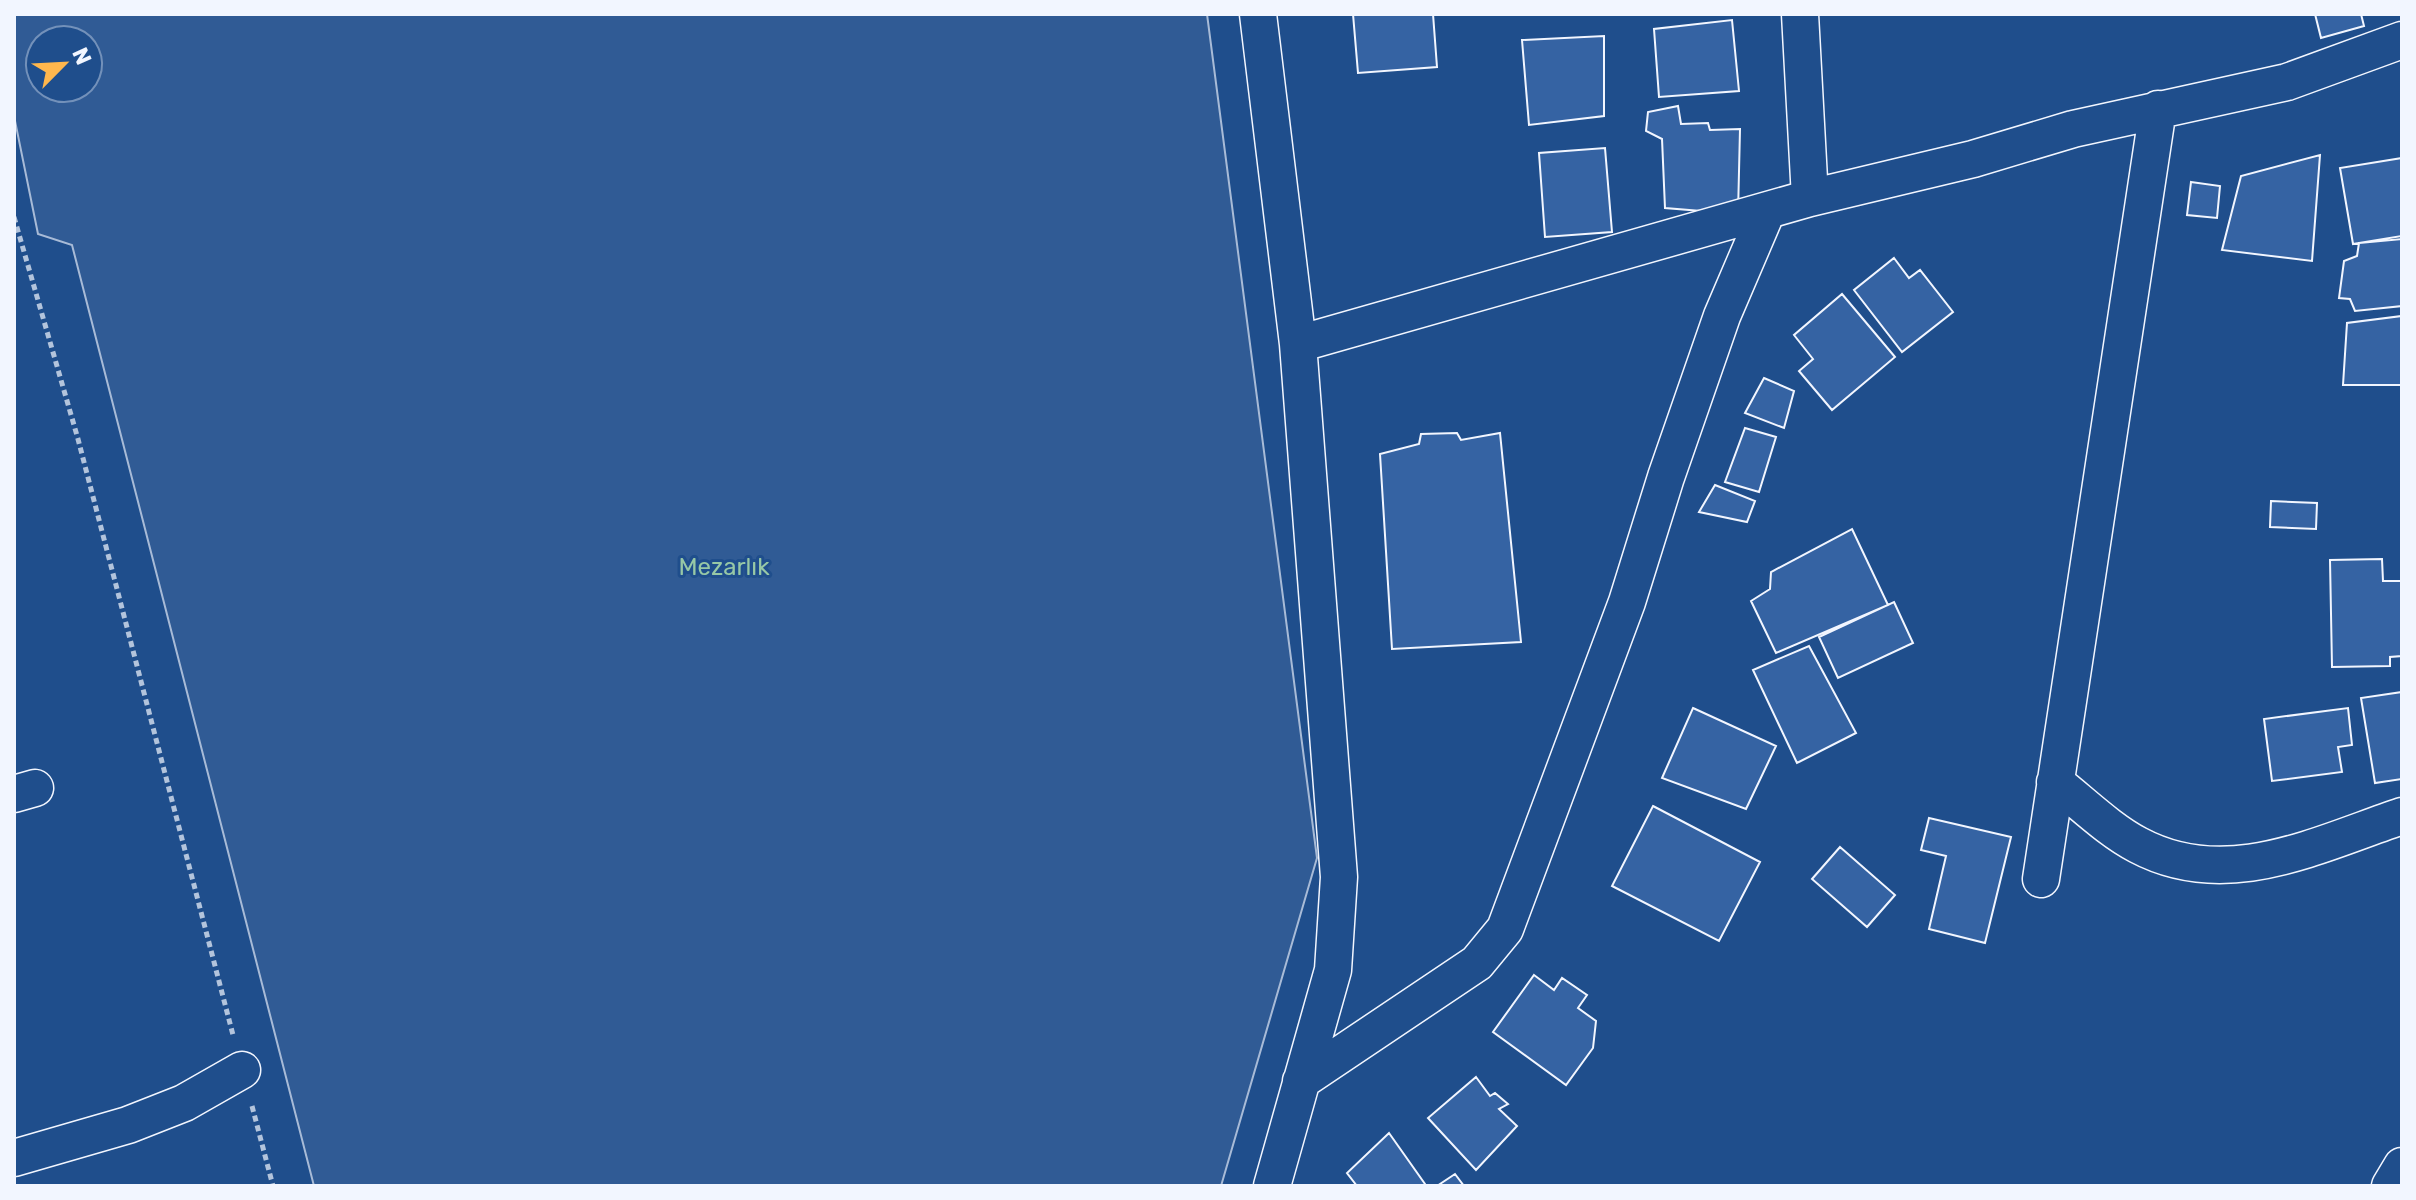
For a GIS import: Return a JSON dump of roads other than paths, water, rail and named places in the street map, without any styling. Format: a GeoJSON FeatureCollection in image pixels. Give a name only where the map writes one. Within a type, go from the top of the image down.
{"type":"FeatureCollection","features":[{"type":"Feature","properties":{"kind":"street"},"geometry":{"type":"LineString","coordinates":[[1258,14],[1298,344],[1339,877],[1333,970],[1272,1186]]}},
{"type":"Feature","properties":{"kind":"street"},"geometry":{"type":"LineString","coordinates":[[1805,16],[1810,198]]}},
{"type":"Feature","properties":{"kind":"street"},"geometry":{"type":"LineString","coordinates":[[1298,344],[1810,198],[2158,109],[2287,82],[2402,40]]}},
{"type":"Feature","properties":{"kind":"street"},"geometry":{"type":"LineString","coordinates":[[2041,879],[2158,109]]}},
{"type":"Feature","properties":{"kind":"street"},"geometry":{"type":"LineString","coordinates":[[1301,1081],[1477,963],[1505,929],[1627,602],[1722,316],[1767,211]]}},
{"type":"Feature","properties":{"kind":"street"},"geometry":{"type":"LineString","coordinates":[[2055,782],[2134,843],[2161,857],[2221,867],[2251,864],[2402,816]]}},
{"type":"Feature","properties":{"kind":"street"},"geometry":{"type":"LineString","coordinates":[[14,1158],[128,1125],[184,1103],[242,1070]]}},
{"type":"Feature","properties":{"kind":"street"},"geometry":{"type":"LineString","coordinates":[[2390,1186],[2402,1166]]}},
{"type":"Feature","properties":{"kind":"park label","name":"Mezarlık"},"geometry":{"type":"Point","coordinates":[724,567]}}]}
